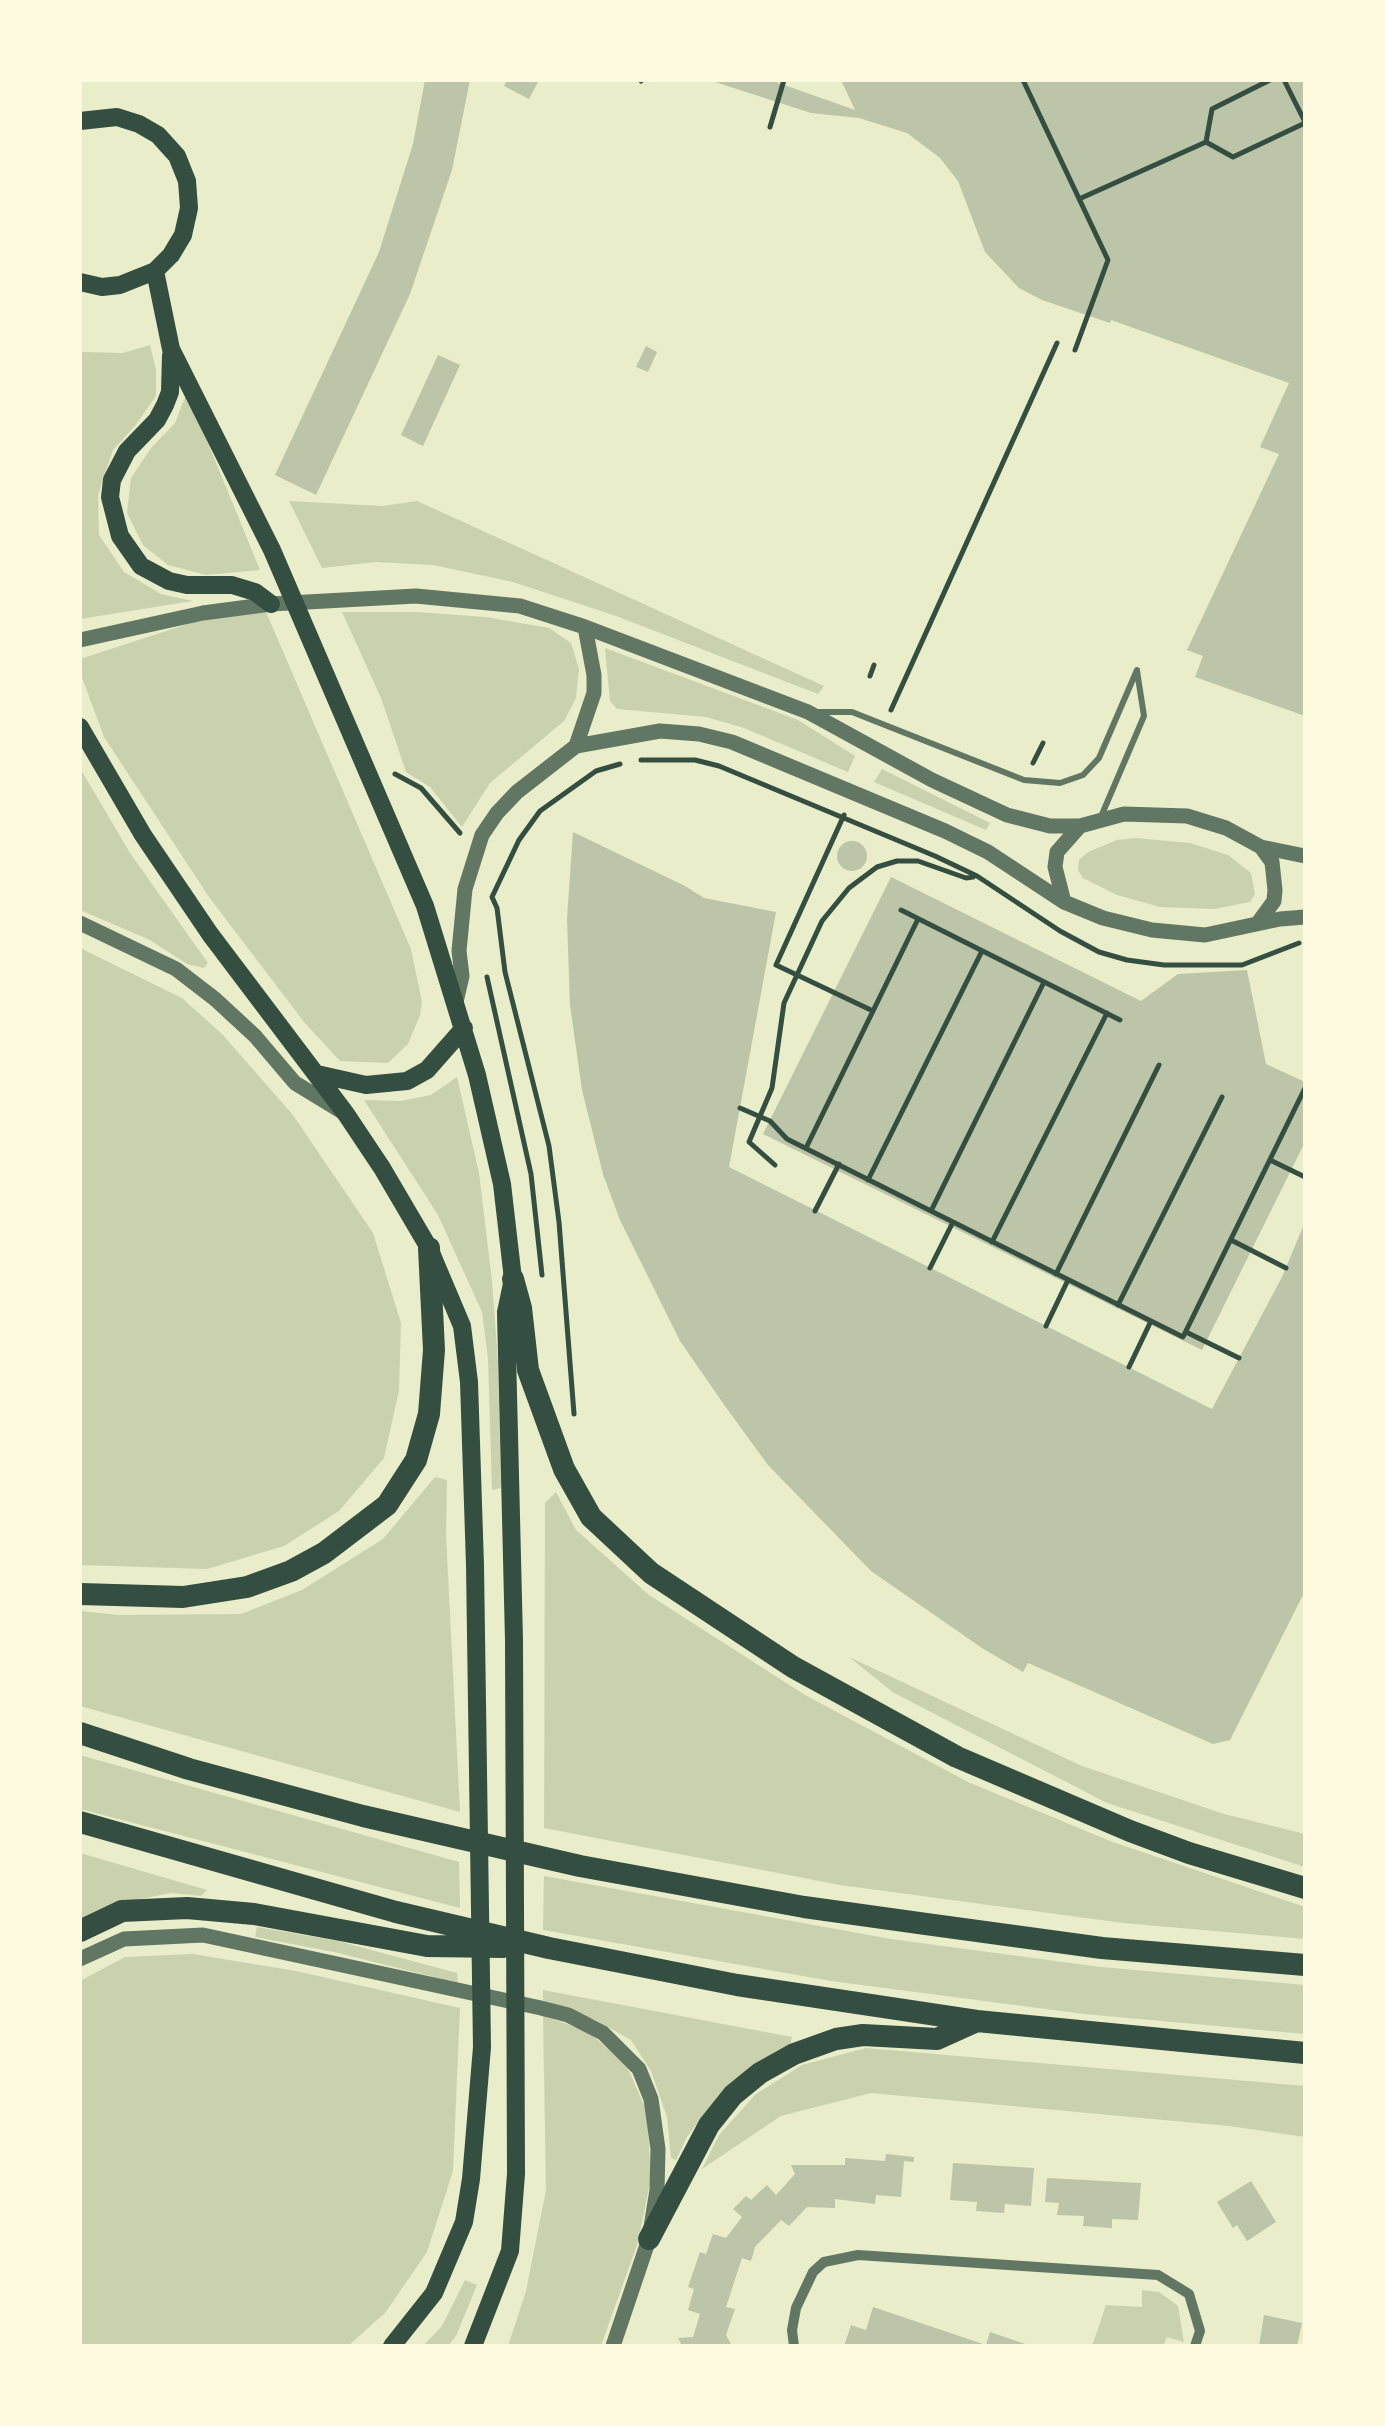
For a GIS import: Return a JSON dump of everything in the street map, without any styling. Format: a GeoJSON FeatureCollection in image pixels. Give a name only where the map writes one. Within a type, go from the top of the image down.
{"type":"FeatureCollection","features":[{"type":"Feature","properties":{"kind":"highway"},"geometry":{"type":"LineString","coordinates":[[80,1594],[160,1598],[202,1596],[247,1587],[324,1554],[387,1504],[416,1460],[429,1414],[434,1350],[429,1248]]}},
{"type":"Feature","properties":{"kind":"highway"},"geometry":{"type":"LineString","coordinates":[[513,1279],[521,1308],[528,1370],[564,1470],[591,1517],[651,1572],[792,1667],[957,1758],[1130,1831],[1305,1888]]}},
{"type":"Feature","properties":{"kind":"highway"},"geometry":{"type":"LineString","coordinates":[[80,1734],[189,1769],[363,1816],[580,1866],[804,1907],[1102,1948],[1305,1964]]}},
{"type":"Feature","properties":{"kind":"highway"},"geometry":{"type":"LineString","coordinates":[[80,1822],[377,1907],[549,1948],[737,1984],[977,2020],[1305,2054]]}},
{"type":"Feature","properties":{"kind":"highway"},"geometry":{"type":"LineString","coordinates":[[80,1931],[122,1912],[187,1908],[254,1914],[427,1946],[549,1948]]}},
{"type":"Feature","properties":{"kind":"highway"},"geometry":{"type":"LineString","coordinates":[[648,2239],[709,2124],[760,2073],[794,2054],[836,2039],[863,2035],[937,2039],[977,2020]]}},
{"type":"Feature","properties":{"kind":"main road"},"geometry":{"type":"LineString","coordinates":[[80,121],[117,118],[158,135],[176,156],[187,181],[190,208],[183,235],[171,255],[154,271],[120,285],[102,287],[80,282]]}},
{"type":"Feature","properties":{"kind":"main road"},"geometry":{"type":"LineString","coordinates":[[154,271],[171,350],[172,379],[157,420],[127,451],[112,480],[110,498],[120,536],[141,566],[170,580],[232,584],[254,592],[270,604]]}},
{"type":"Feature","properties":{"kind":"main road"},"geometry":{"type":"LineString","coordinates":[[171,350],[272,550],[426,906],[464,1028],[502,1184],[513,1279],[506,1312],[516,2174],[512,2234],[492,2303],[473,2346]]}},
{"type":"Feature","properties":{"kind":"main road"},"geometry":{"type":"LineString","coordinates":[[83,734],[143,836],[210,934],[346,1114],[429,1248],[454,1304],[466,1354],[479,1744],[482,2048],[472,2178],[464,2222],[434,2292],[392,2346]]}},
{"type":"Feature","properties":{"kind":"main road"},"geometry":{"type":"LineString","coordinates":[[317,1074],[366,1085],[407,1081],[427,1070],[464,1028]]}},
{"type":"Feature","properties":{"kind":"street"},"geometry":{"type":"LineString","coordinates":[[80,640],[203,612],[270,604],[416,596],[520,606],[585,626],[808,712],[932,780],[1006,815],[1050,826],[1080,826],[1124,814],[1187,816],[1226,828],[1261,847],[1305,856]]}},
{"type":"Feature","properties":{"kind":"street"},"geometry":{"type":"LineString","coordinates":[[576,746],[594,692],[585,626]]}},
{"type":"Feature","properties":{"kind":"street"},"geometry":{"type":"LineString","coordinates":[[456,1002],[462,976],[461,912],[470,867],[482,836],[517,792],[576,746],[660,731],[732,742],[974,845],[1064,902],[1104,918],[1152,930],[1205,935],[1305,917]]}},
{"type":"Feature","properties":{"kind":"street"},"geometry":{"type":"LineString","coordinates":[[1064,902],[1055,867],[1057,852],[1080,826]]}},
{"type":"Feature","properties":{"kind":"street"},"geometry":{"type":"LineString","coordinates":[[1258,923],[1274,902],[1275,890],[1272,862],[1261,847]]}},
{"type":"Feature","properties":{"kind":"street"},"geometry":{"type":"LineString","coordinates":[[80,923],[176,969],[254,1036],[295,1083],[346,1114]]}},
{"type":"Feature","properties":{"kind":"street"},"geometry":{"type":"LineString","coordinates":[[80,1959],[124,1939],[203,1935],[541,2008],[586,2024],[627,2054],[639,2070],[651,2099],[658,2177],[648,2239],[613,2346]]}},
{"type":"Feature","properties":{"kind":"street"},"geometry":{"type":"LineString","coordinates":[[794,2346],[796,2308],[813,2272],[824,2262],[858,2255],[1158,2276],[1189,2294],[1200,2330],[1195,2346]]}},
{"type":"Feature","properties":{"kind":"lane"},"geometry":{"type":"LineString","coordinates":[[808,712],[852,712],[1024,780],[1060,783],[1084,775],[1099,758],[1137,670],[1144,716],[1098,821]]}},
{"type":"Feature","properties":{"kind":"path"},"geometry":{"type":"LineString","coordinates":[[770,127],[784,80]]}},
{"type":"Feature","properties":{"kind":"path"},"geometry":{"type":"LineString","coordinates":[[1023,80],[1108,260],[1074,350]]}},
{"type":"Feature","properties":{"kind":"path"},"geometry":{"type":"LineString","coordinates":[[1206,142],[1212,109],[1270,80]]}},
{"type":"Feature","properties":{"kind":"path"},"geometry":{"type":"LineString","coordinates":[[1206,142],[1233,157],[1305,122],[1284,80]]}},
{"type":"Feature","properties":{"kind":"path"},"geometry":{"type":"LineString","coordinates":[[1079,200],[1206,142]]}},
{"type":"Feature","properties":{"kind":"path"},"geometry":{"type":"LineString","coordinates":[[887,720],[1057,343]]}},
{"type":"Feature","properties":{"kind":"path"},"geometry":{"type":"LineString","coordinates":[[870,676],[874,665]]}},
{"type":"Feature","properties":{"kind":"path"},"geometry":{"type":"LineString","coordinates":[[1032,764],[1043,743]]}},
{"type":"Feature","properties":{"kind":"path"},"geometry":{"type":"LineString","coordinates":[[365,760],[421,788],[462,834]]}},
{"type":"Feature","properties":{"kind":"path"},"geometry":{"type":"LineString","coordinates":[[574,1421],[560,1222],[549,1146],[504,972],[497,908],[492,897],[519,840],[556,796],[596,771],[643,760],[695,760],[719,766],[976,876],[1099,952],[1164,966],[1242,965],[1305,941]]}},
{"type":"Feature","properties":{"kind":"path"},"geometry":{"type":"LineString","coordinates":[[846,809],[776,964],[872,1012]]}},
{"type":"Feature","properties":{"kind":"path"},"geometry":{"type":"LineString","coordinates":[[830,845],[839,849]]}},
{"type":"Feature","properties":{"kind":"path"},"geometry":{"type":"LineString","coordinates":[[775,1165],[749,1142],[772,1088],[784,1003],[822,921],[849,888],[877,867],[897,861],[918,861],[966,878],[976,876]]}},
{"type":"Feature","properties":{"kind":"path"},"geometry":{"type":"LineString","coordinates":[[900,910],[1120,1020]]}},
{"type":"Feature","properties":{"kind":"path"},"geometry":{"type":"LineString","coordinates":[[806,1148],[918,919]]}},
{"type":"Feature","properties":{"kind":"path"},"geometry":{"type":"LineString","coordinates":[[868,1180],[982,951]]}},
{"type":"Feature","properties":{"kind":"path"},"geometry":{"type":"LineString","coordinates":[[931,1211],[1044,982]]}},
{"type":"Feature","properties":{"kind":"path"},"geometry":{"type":"LineString","coordinates":[[992,1242],[1107,1014]]}},
{"type":"Feature","properties":{"kind":"path"},"geometry":{"type":"LineString","coordinates":[[1056,1274],[1159,1065]]}},
{"type":"Feature","properties":{"kind":"path"},"geometry":{"type":"LineString","coordinates":[[740,1108],[770,1121],[787,1139],[1183,1338],[1305,1088]]}},
{"type":"Feature","properties":{"kind":"path"},"geometry":{"type":"LineString","coordinates":[[1118,1305],[1222,1096]]}},
{"type":"Feature","properties":{"kind":"path"},"geometry":{"type":"LineString","coordinates":[[1270,1160],[1305,1176]]}},
{"type":"Feature","properties":{"kind":"path"},"geometry":{"type":"LineString","coordinates":[[815,1211],[839,1164]]}},
{"type":"Feature","properties":{"kind":"path"},"geometry":{"type":"LineString","coordinates":[[930,1268],[952,1222]]}},
{"type":"Feature","properties":{"kind":"path"},"geometry":{"type":"LineString","coordinates":[[1230,1240],[1286,1268]]}},
{"type":"Feature","properties":{"kind":"path"},"geometry":{"type":"LineString","coordinates":[[1046,1326],[1068,1280]]}},
{"type":"Feature","properties":{"kind":"path"},"geometry":{"type":"LineString","coordinates":[[1129,1367],[1151,1321]]}},
{"type":"Feature","properties":{"kind":"path"},"geometry":{"type":"LineString","coordinates":[[1186,1332],[1239,1358]]}},
{"type":"Feature","properties":{"kind":"green space"},"geometry":{"type":"Polygon","coordinates":[[[150,345],[156,370],[156,396],[113,450],[98,495],[99,535],[124,572],[161,594],[193,601],[80,619],[80,359],[82,352],[123,353],[150,345]]]}},
{"type":"Feature","properties":{"kind":"green space"},"geometry":{"type":"Polygon","coordinates":[[[187,392],[260,570],[206,575],[168,565],[143,545],[127,513],[131,478],[151,448],[175,423],[187,392]]]}},
{"type":"Feature","properties":{"kind":"green space"},"geometry":{"type":"Polygon","coordinates":[[[289,501],[382,506],[417,501],[824,686],[818,694],[616,616],[513,582],[433,565],[376,562],[322,568],[289,501]]]}},
{"type":"Feature","properties":{"kind":"green space"},"geometry":{"type":"Polygon","coordinates":[[[266,612],[411,949],[422,1002],[420,1015],[408,1044],[388,1063],[340,1061],[304,1022],[209,897],[104,737],[80,672],[80,659],[200,620],[266,612]]]}},
{"type":"Feature","properties":{"kind":"green space"},"geometry":{"type":"Polygon","coordinates":[[[342,612],[486,617],[549,628],[571,643],[579,669],[576,698],[564,721],[490,783],[462,827],[430,787],[406,772],[381,698],[342,612]]]}},
{"type":"Feature","properties":{"kind":"green space"},"geometry":{"type":"Polygon","coordinates":[[[605,648],[798,720],[855,756],[848,772],[744,728],[706,717],[617,709],[610,701],[605,648]]]}},
{"type":"Feature","properties":{"kind":"green space"},"geometry":{"type":"Polygon","coordinates":[[[80,768],[130,853],[208,963],[204,968],[187,964],[150,940],[80,910],[80,768]]]}},
{"type":"Feature","properties":{"kind":"green space"},"geometry":{"type":"Polygon","coordinates":[[[882,769],[990,823],[986,830],[874,782],[882,769]]]}},
{"type":"Feature","properties":{"kind":"green space"},"geometry":{"type":"Polygon","coordinates":[[[1117,840],[1190,843],[1228,855],[1251,873],[1255,894],[1250,902],[1214,909],[1160,907],[1117,895],[1083,878],[1078,870],[1079,860],[1088,852],[1117,840]]]}},
{"type":"Feature","properties":{"kind":"green space"},"geometry":{"type":"Polygon","coordinates":[[[80,948],[182,998],[222,1034],[293,1115],[373,1233],[401,1323],[399,1390],[384,1458],[339,1511],[284,1546],[207,1569],[80,1565],[80,948]]]}},
{"type":"Feature","properties":{"kind":"green space"},"geometry":{"type":"Polygon","coordinates":[[[457,1077],[479,1173],[492,1281],[501,1488],[492,1490],[488,1358],[482,1312],[438,1215],[364,1100],[401,1101],[431,1095],[457,1077]]]}},
{"type":"Feature","properties":{"kind":"green space"},"geometry":{"type":"Polygon","coordinates":[[[435,1477],[447,1480],[446,1535],[460,1812],[80,1706],[80,1611],[118,1615],[241,1614],[302,1590],[383,1539],[435,1477]]]}},
{"type":"Feature","properties":{"kind":"green space"},"geometry":{"type":"Polygon","coordinates":[[[556,1492],[576,1530],[649,1595],[805,1695],[968,1782],[1110,1841],[1305,1907],[1305,1939],[1123,1923],[840,1885],[544,1828],[545,1503],[556,1492]]]}},
{"type":"Feature","properties":{"kind":"green space"},"geometry":{"type":"Polygon","coordinates":[[[849,1657],[1082,1766],[1224,1814],[1305,1834],[1305,1867],[1107,1803],[894,1693],[849,1657]]]}},
{"type":"Feature","properties":{"kind":"green space"},"geometry":{"type":"Polygon","coordinates":[[[80,1755],[459,1862],[460,1908],[80,1809],[80,1755]]]}},
{"type":"Feature","properties":{"kind":"green space"},"geometry":{"type":"Polygon","coordinates":[[[80,1853],[207,1890],[201,1896],[171,1893],[120,1903],[80,1920],[80,1853]]]}},
{"type":"Feature","properties":{"kind":"green space"},"geometry":{"type":"Polygon","coordinates":[[[544,1876],[891,1939],[1101,1967],[1305,1985],[1305,2034],[1084,2014],[831,1981],[543,1930],[544,1876]]]}},
{"type":"Feature","properties":{"kind":"green space"},"geometry":{"type":"Polygon","coordinates":[[[257,1927],[338,1941],[457,1973],[458,1983],[255,1937],[257,1927]]]}},
{"type":"Feature","properties":{"kind":"green space"},"geometry":{"type":"Polygon","coordinates":[[[193,1954],[296,1971],[460,2008],[453,2171],[427,2252],[385,2313],[348,2346],[80,2343],[80,1981],[125,1957],[193,1954]]]}},
{"type":"Feature","properties":{"kind":"green space"},"geometry":{"type":"Polygon","coordinates":[[[543,1990],[792,2037],[790,2046],[716,2099],[687,2137],[676,2160],[671,2158],[667,2117],[651,2071],[631,2040],[596,2020],[543,2000],[543,1990]]]}},
{"type":"Feature","properties":{"kind":"green space"},"geometry":{"type":"Polygon","coordinates":[[[543,2016],[585,2030],[625,2062],[647,2112],[651,2178],[638,2242],[601,2346],[508,2346],[526,2291],[546,2190],[543,2016]]]}},
{"type":"Feature","properties":{"kind":"green space"},"geometry":{"type":"Polygon","coordinates":[[[866,2048],[1305,2086],[1305,2137],[1229,2126],[871,2093],[781,2116],[702,2169],[719,2135],[756,2094],[802,2065],[866,2048]]]}},
{"type":"Feature","properties":{"kind":"green space"},"geometry":{"type":"Polygon","coordinates":[[[465,2280],[477,2285],[456,2336],[448,2346],[423,2346],[442,2326],[465,2280]]]}},
{"type":"Feature","properties":{"kind":"green space"},"geometry":{"type":"Polygon","coordinates":[[[1142,2290],[1159,2292],[1178,2306],[1184,2342],[1167,2337],[1163,2346],[1092,2346],[1106,2305],[1142,2307],[1142,2290]]]}},
{"type":"Feature","properties":{"kind":"building"},"geometry":{"type":"Polygon","coordinates":[[[425,80],[470,80],[452,170],[410,294],[316,495],[275,475],[379,252],[413,144],[425,80]]]}},
{"type":"Feature","properties":{"kind":"building"},"geometry":{"type":"Polygon","coordinates":[[[507,80],[539,80],[529,99],[504,86],[507,80]]]}},
{"type":"Feature","properties":{"kind":"building"},"geometry":{"type":"Polygon","coordinates":[[[709,80],[770,80],[855,110],[841,80],[1305,80],[1305,716],[1195,677],[1203,656],[1187,650],[1279,454],[1260,447],[1289,383],[1111,320],[1110,323],[1042,300],[1019,288],[985,252],[958,181],[940,158],[907,133],[859,118],[811,113],[709,80]]]}},
{"type":"Feature","properties":{"kind":"building"},"geometry":{"type":"Polygon","coordinates":[[[646,346],[657,352],[648,372],[636,367],[646,346]]]}},
{"type":"Feature","properties":{"kind":"building"},"geometry":{"type":"Polygon","coordinates":[[[438,355],[460,365],[423,446],[401,435],[438,355]]]}},
{"type":"Feature","properties":{"kind":"building"},"geometry":{"type":"Polygon","coordinates":[[[573,832],[704,898],[776,912],[729,1167],[1212,1409],[1282,1277],[1305,1222],[1305,1591],[1230,1740],[1213,1744],[1028,1663],[1023,1672],[982,1648],[871,1571],[768,1465],[725,1406],[680,1341],[620,1220],[603,1174],[582,1090],[570,1005],[567,919],[573,832]]]}},
{"type":"Feature","properties":{"kind":"building"},"geometry":{"type":"Polygon","coordinates":[[[852,841],[863,845],[867,856],[863,867],[852,871],[841,867],[837,856],[841,845],[852,841]]]}},
{"type":"Feature","properties":{"kind":"building"},"geometry":{"type":"Polygon","coordinates":[[[891,877],[1141,1001],[1178,974],[1247,970],[1266,1064],[1305,1082],[1305,1142],[1202,1350],[763,1134],[891,877]]]}},
{"type":"Feature","properties":{"kind":"building"},"geometry":{"type":"Polygon","coordinates":[[[886,2154],[914,2157],[914,2162],[904,2161],[901,2197],[876,2195],[875,2204],[835,2199],[835,2208],[807,2207],[789,2226],[781,2220],[755,2247],[751,2261],[742,2258],[726,2307],[735,2309],[726,2335],[732,2346],[682,2346],[678,2338],[693,2337],[700,2314],[688,2310],[694,2289],[688,2287],[700,2252],[706,2254],[713,2234],[726,2238],[742,2217],[733,2209],[746,2196],[751,2200],[767,2185],[776,2195],[795,2174],[791,2165],[845,2165],[845,2158],[885,2161],[886,2154]]]}},
{"type":"Feature","properties":{"kind":"building"},"geometry":{"type":"Polygon","coordinates":[[[953,2163],[1034,2168],[1031,2206],[1005,2204],[1004,2213],[976,2211],[977,2202],[950,2200],[953,2163]]]}},
{"type":"Feature","properties":{"kind":"building"},"geometry":{"type":"Polygon","coordinates":[[[1047,2178],[1141,2183],[1138,2220],[1112,2219],[1112,2228],[1083,2226],[1084,2216],[1057,2215],[1059,2203],[1045,2202],[1047,2178]]]}},
{"type":"Feature","properties":{"kind":"building"},"geometry":{"type":"Polygon","coordinates":[[[1251,2181],[1276,2222],[1247,2241],[1237,2225],[1233,2228],[1217,2202],[1251,2181]]]}},
{"type":"Feature","properties":{"kind":"building"},"geometry":{"type":"Polygon","coordinates":[[[873,2307],[986,2345],[990,2332],[1031,2346],[844,2346],[851,2325],[866,2330],[873,2307]]]}},
{"type":"Feature","properties":{"kind":"building"},"geometry":{"type":"Polygon","coordinates":[[[1264,2315],[1302,2323],[1297,2346],[1259,2346],[1264,2315]]]}}]}
